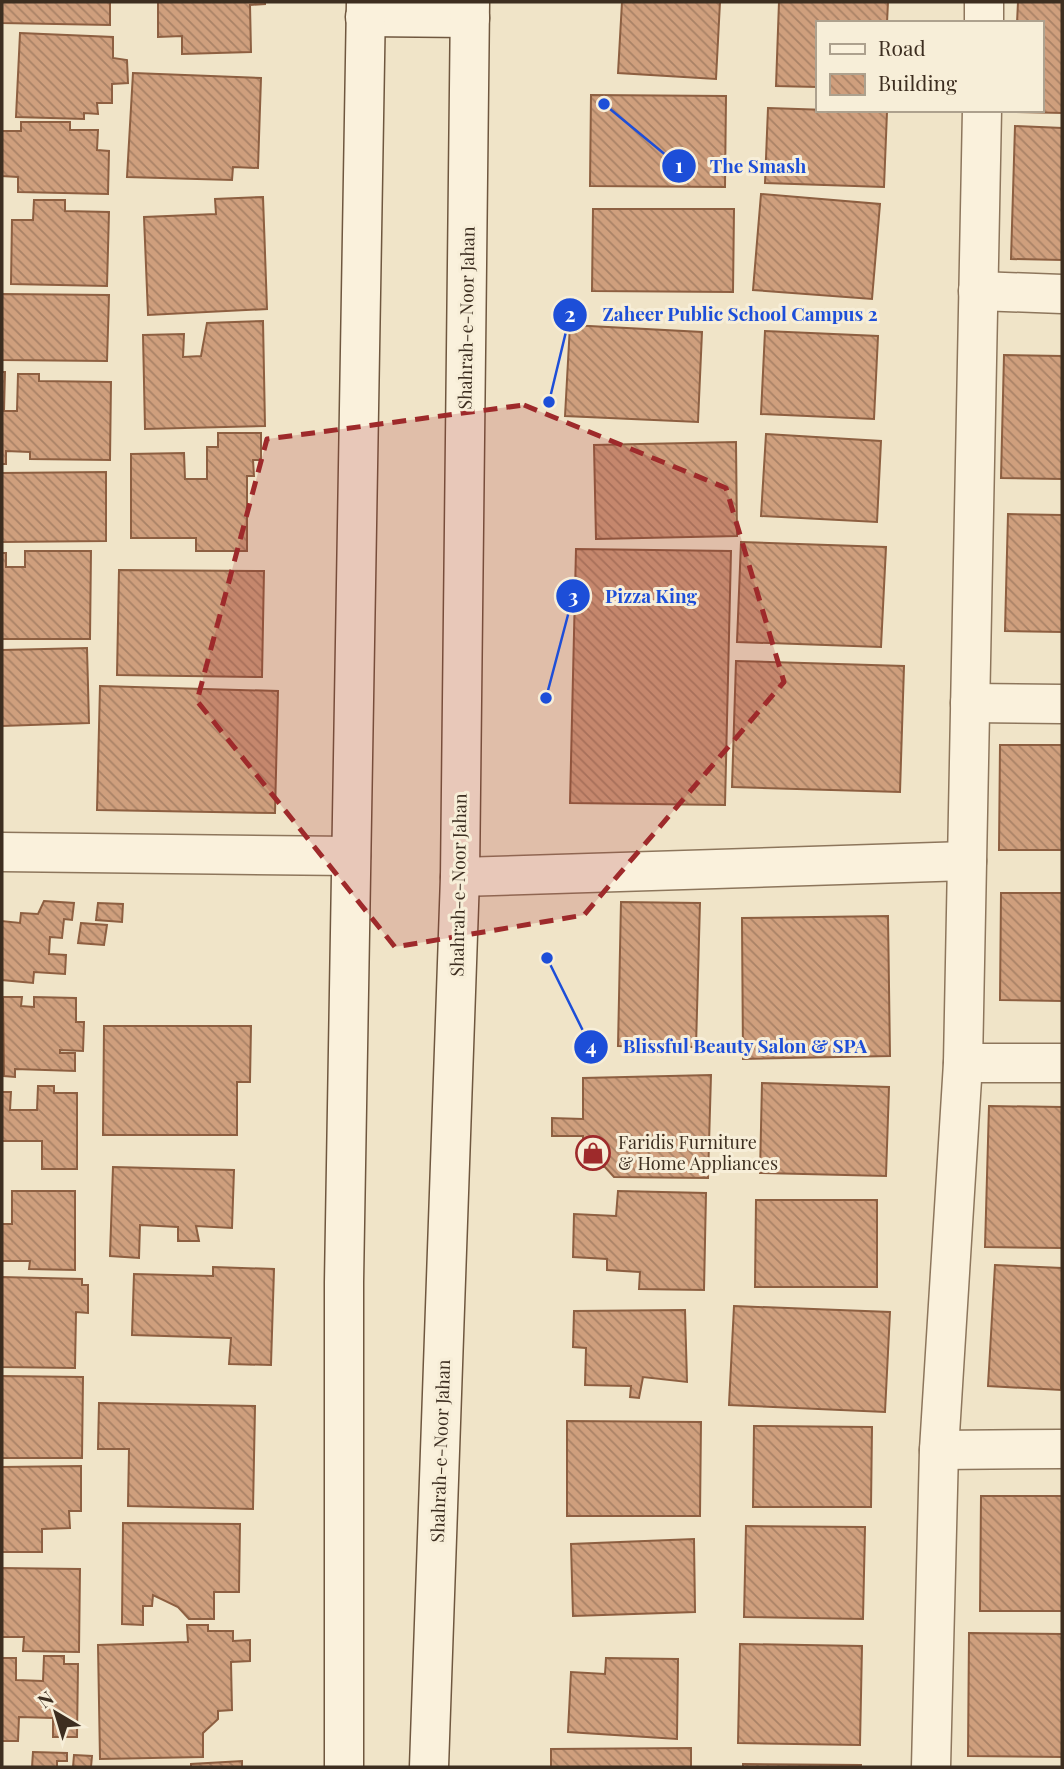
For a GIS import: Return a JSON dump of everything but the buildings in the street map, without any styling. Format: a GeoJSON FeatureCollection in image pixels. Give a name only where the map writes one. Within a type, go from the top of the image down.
{"type":"FeatureCollection","features":[{"type":"Feature","properties":{"kind":"main road"},"geometry":{"type":"LineString","coordinates":[[984,2],[984,21]]}},
{"type":"Feature","properties":{"kind":"main road"},"geometry":{"type":"LineString","coordinates":[[344,1767],[344,1283],[366,10],[470,10]]}},
{"type":"Feature","properties":{"kind":"main road","name":"Shahrah-e-Noor Jahan"},"geometry":{"type":"LineString","coordinates":[[429,1767],[460,877],[470,10]]}},
{"type":"Feature","properties":{"kind":"main road"},"geometry":{"type":"LineString","coordinates":[[931,1767],[939,1450],[963,1063],[982,112]]}},
{"type":"Feature","properties":{"kind":"main road"},"geometry":{"type":"LineString","coordinates":[[978,291],[1062,293]]}},
{"type":"Feature","properties":{"kind":"main road"},"geometry":{"type":"LineString","coordinates":[[970,703],[1062,704]]}},
{"type":"Feature","properties":{"kind":"main road"},"geometry":{"type":"LineString","coordinates":[[2,852],[351,856]]}},
{"type":"Feature","properties":{"kind":"main road"},"geometry":{"type":"LineString","coordinates":[[460,877],[967,861]]}},
{"type":"Feature","properties":{"kind":"main road"},"geometry":{"type":"LineString","coordinates":[[963,1063],[1062,1063]]}},
{"type":"Feature","properties":{"kind":"main road"},"geometry":{"type":"LineString","coordinates":[[939,1450],[1062,1450]]}},
{"type":"Feature","properties":{"kind":"highlighted area"},"geometry":{"type":"Polygon","coordinates":[[[524,405],[726,488],[784,682],[584,915],[395,947],[197,701],[267,439],[524,405]]]}},
{"type":"Feature","properties":{"kind":"place","name":"The Smash"},"geometry":{"type":"Point","coordinates":[604,104]}},
{"type":"Feature","properties":{"kind":"place","name":"Zaheer Public School Campus 2"},"geometry":{"type":"Point","coordinates":[549,402]}},
{"type":"Feature","properties":{"kind":"place","name":"Pizza King"},"geometry":{"type":"Point","coordinates":[546,698]}},
{"type":"Feature","properties":{"kind":"place","name":"Blissful Beauty Salon & SPA"},"geometry":{"type":"Point","coordinates":[547,958]}},
{"type":"Feature","properties":{"kind":"place","name":"Faridis Furniture & Home Appliances"},"geometry":{"type":"Point","coordinates":[593,1153]}}]}
